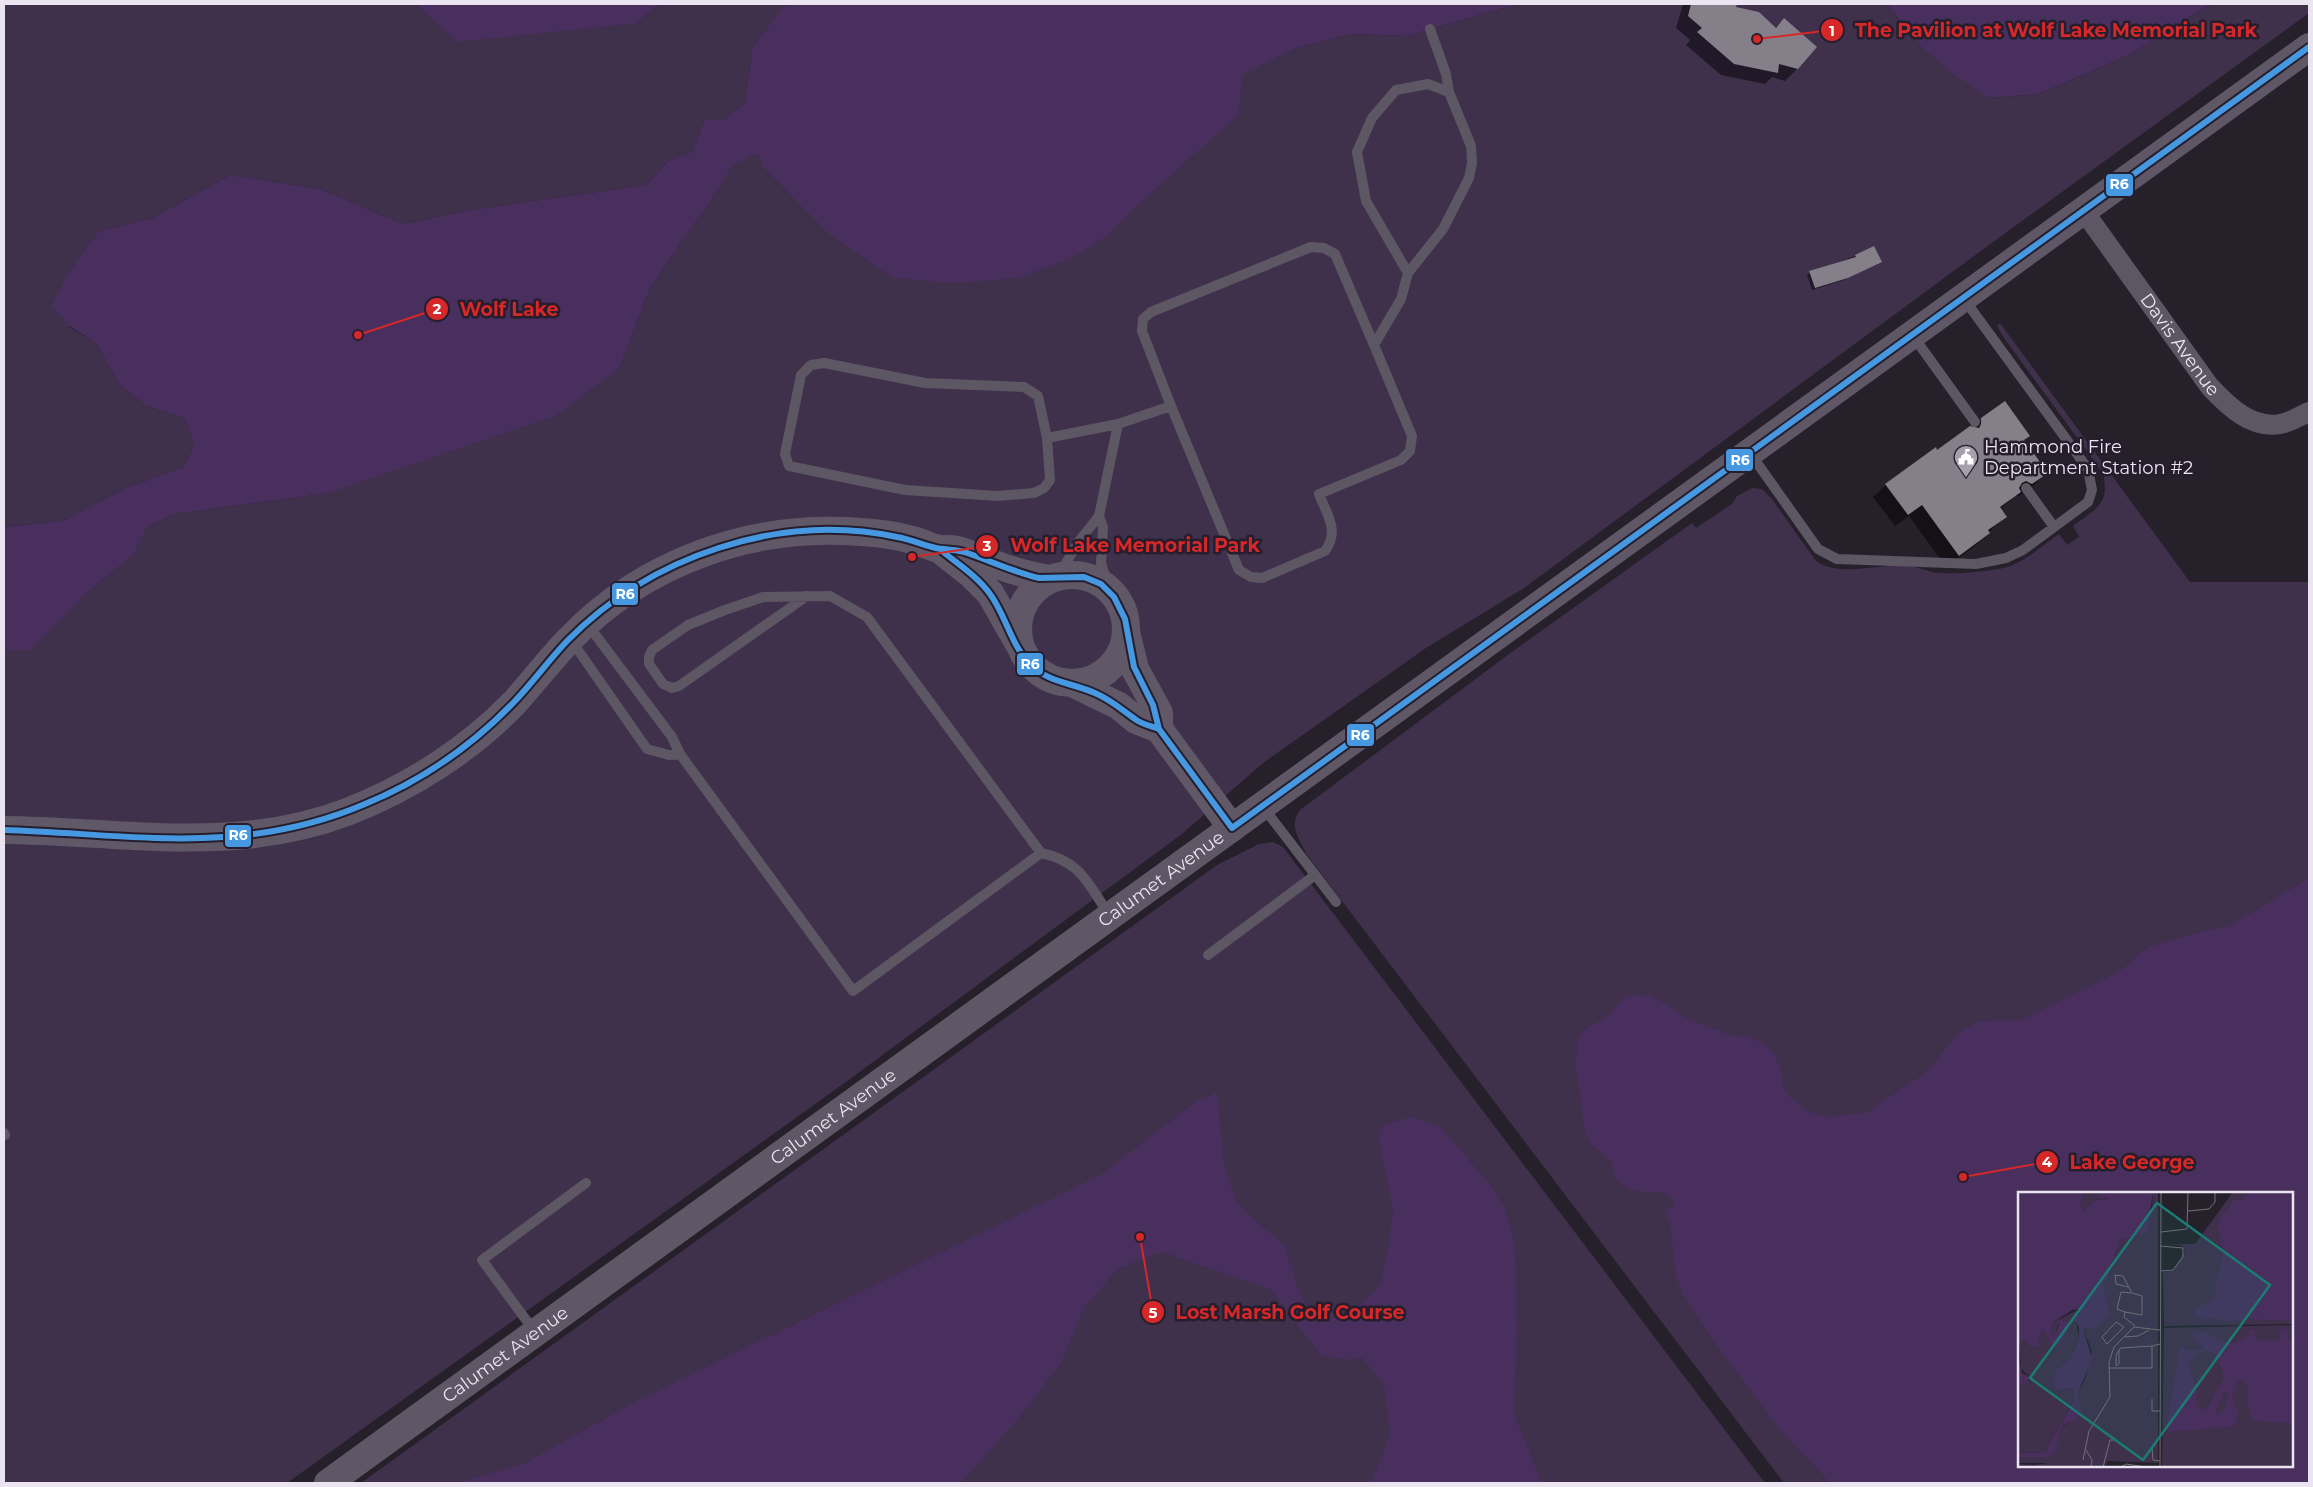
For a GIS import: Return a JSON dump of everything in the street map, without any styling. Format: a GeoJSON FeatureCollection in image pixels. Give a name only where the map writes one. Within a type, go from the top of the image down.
{"type":"FeatureCollection","features":[{"type":"Feature","properties":{"kind":"main road","name":"Calumet Avenue"},"geometry":{"type":"LineString","coordinates":[[328,1483],[2309,47]]}},
{"type":"Feature","properties":{"kind":"main road"},"geometry":{"type":"LineString","coordinates":[[4,830],[180,838],[232,838],[291,828],[345,812],[423,775],[475,738],[514,703],[578,631],[615,598],[658,572],[686,559],[742,540],[801,531],[858,532],[890,535],[939,549],[957,550],[999,566],[1054,578]]}},
{"type":"Feature","properties":{"kind":"main road"},"geometry":{"type":"LineString","coordinates":[[939,549],[972,575],[990,593],[1027,661],[1040,674],[1056,682],[1074,684],[1119,706],[1136,720],[1159,729],[1232,828]]}},
{"type":"Feature","properties":{"kind":"main road"},"geometry":{"type":"LineString","coordinates":[[1019,645],[1017,629],[1019,614],[1026,599],[1037,588],[1054,578],[1066,575],[1082,576],[1097,581],[1110,591],[1119,603],[1125,618],[1126,632],[1135,669],[1144,690],[1159,713],[1159,729]]}},
{"type":"Feature","properties":{"kind":"main road"},"geometry":{"type":"LineString","coordinates":[[1074,684],[1096,678],[1116,662],[1123,648],[1126,632]]}},
{"type":"Feature","properties":{"kind":"street","name":"Davis Avenue"},"geometry":{"type":"LineString","coordinates":[[2083,210],[2210,386],[2228,406],[2252,422],[2280,424],[2309,412]]}},
{"type":"Feature","properties":{"kind":"lane"},"geometry":{"type":"LineString","coordinates":[[1374,345],[1401,299],[1408,273],[1443,229],[1469,178],[1472,163],[1471,146],[1450,92],[1446,74],[1430,29]]}},
{"type":"Feature","properties":{"kind":"lane"},"geometry":{"type":"LineString","coordinates":[[1408,273],[1366,201],[1357,152],[1372,118],[1396,90],[1428,84],[1450,92]]}},
{"type":"Feature","properties":{"kind":"lane"},"geometry":{"type":"LineString","coordinates":[[1311,247],[1324,248],[1335,254],[1374,345],[1412,436],[1410,451],[1401,460],[1319,494],[1334,530],[1332,542],[1325,551],[1262,578],[1251,577],[1239,570],[1171,406],[1142,330],[1143,319],[1151,312],[1311,247]]}},
{"type":"Feature","properties":{"kind":"lane"},"geometry":{"type":"LineString","coordinates":[[1749,452],[1818,549],[1837,559],[1976,564],[2006,558],[2023,550],[2088,502],[2092,490],[2088,469],[1962,298]]}},
{"type":"Feature","properties":{"kind":"lane"},"geometry":{"type":"LineString","coordinates":[[1912,334],[1976,422]]}},
{"type":"Feature","properties":{"kind":"lane"},"geometry":{"type":"LineString","coordinates":[[824,364],[925,383],[1024,387],[1038,396],[1047,438],[1050,480],[1044,488],[1034,493],[998,496],[905,490],[789,466],[785,454],[801,375],[811,366],[824,364]]}},
{"type":"Feature","properties":{"kind":"lane"},"geometry":{"type":"LineString","coordinates":[[1047,438],[1118,424],[1171,406]]}},
{"type":"Feature","properties":{"kind":"lane"},"geometry":{"type":"LineString","coordinates":[[1054,578],[1078,542],[1099,516],[1118,424]]}},
{"type":"Feature","properties":{"kind":"lane"},"geometry":{"type":"LineString","coordinates":[[2026,488],[2054,527]]}},
{"type":"Feature","properties":{"kind":"lane"},"geometry":{"type":"LineString","coordinates":[[1099,516],[1103,527],[1101,563],[1110,591]]}},
{"type":"Feature","properties":{"kind":"lane"},"geometry":{"type":"LineString","coordinates":[[807,596],[679,686],[672,688],[663,684],[649,664],[648,656],[652,650],[688,625],[725,610],[763,597],[807,596],[830,596],[867,617],[1041,853],[1060,857],[1075,867],[1110,916]]}},
{"type":"Feature","properties":{"kind":"lane"},"geometry":{"type":"LineString","coordinates":[[578,631],[647,749],[670,755],[680,754]]}},
{"type":"Feature","properties":{"kind":"lane"},"geometry":{"type":"LineString","coordinates":[[578,631],[672,736],[680,754],[853,992],[1041,853]]}},
{"type":"Feature","properties":{"kind":"lane"},"geometry":{"type":"LineString","coordinates":[[1262,807],[1336,902]]}},
{"type":"Feature","properties":{"kind":"lane"},"geometry":{"type":"LineString","coordinates":[[1208,955],[1315,875]]}},
{"type":"Feature","properties":{"kind":"lane"},"geometry":{"type":"LineString","coordinates":[[535,1333],[482,1260],[586,1183]]}},
{"type":"Feature","properties":{"kind":"shaded area"},"geometry":{"type":"Polygon","coordinates":[[[4,4],[421,4],[420,7],[637,23],[659,4],[795,4],[782,9],[752,49],[745,103],[724,120],[704,120],[693,153],[668,161],[646,185],[470,210],[403,224],[321,189],[230,175],[152,218],[99,231],[69,327],[96,343],[119,384],[146,406],[185,418],[194,445],[183,467],[126,488],[62,521],[4,527],[4,4]]]}},
{"type":"Feature","properties":{"kind":"shaded area"},"geometry":{"type":"Polygon","coordinates":[[[421,4],[659,4],[637,23],[458,42],[419,7],[421,4]]]}},
{"type":"Feature","properties":{"kind":"shaded area"},"geometry":{"type":"Polygon","coordinates":[[[795,4],[1518,4],[1407,36],[1351,34],[1297,48],[1242,75],[1239,114],[1140,203],[1107,236],[1072,258],[1018,278],[956,283],[893,278],[829,234],[764,168],[759,153],[733,165],[650,288],[620,367],[557,415],[329,493],[174,514],[147,527],[133,555],[92,588],[30,650],[4,650],[4,527],[62,521],[126,488],[183,467],[194,445],[185,418],[146,406],[119,384],[96,343],[69,326],[52,305],[66,277],[99,231],[152,218],[230,175],[321,189],[403,224],[470,210],[646,185],[668,161],[693,152],[704,120],[724,120],[745,103],[752,49],[782,8],[795,4]]]}},
{"type":"Feature","properties":{"kind":"shaded area"},"geometry":{"type":"Polygon","coordinates":[[[1518,4],[1887,4],[1922,48],[1990,98],[2039,94],[2133,53],[2210,4],[2309,4],[2309,13],[1993,242],[1524,588],[1426,648],[1263,763],[1182,834],[850,1079],[287,1483],[4,1483],[4,650],[30,649],[92,588],[132,555],[147,527],[174,514],[329,493],[620,367],[650,288],[709,203],[733,164],[759,153],[1107,236],[1140,203],[1241,75],[1297,48],[1351,34],[1407,36],[1518,4]]]}},
{"type":"Feature","properties":{"kind":"shaded area"},"geometry":{"type":"Polygon","coordinates":[[[1887,4],[2210,4],[2133,53],[2039,94],[1990,98],[1956,76],[1922,48],[1887,4]]]}},
{"type":"Feature","properties":{"kind":"shaded area"},"geometry":{"type":"Polygon","coordinates":[[[2000,323],[2190,582],[2309,582],[2309,1483],[1784,1483],[1307,855],[1296,832],[1295,821],[1300,810],[1509,654],[1692,523],[1696,528],[1732,504],[1737,496],[1752,488],[1762,489],[1771,498],[1816,561],[1837,569],[1898,566],[1913,567],[1939,573],[1988,571],[2011,566],[2019,562],[2059,534],[2067,545],[2079,537],[2073,526],[2094,510],[2103,500],[2105,484],[2103,473],[1997,326],[2000,323]]]}},
{"type":"Feature","properties":{"kind":"shaded area"},"geometry":{"type":"Polygon","coordinates":[[[1273,842],[1283,847],[1765,1483],[361,1483],[1217,865],[1259,844],[1273,842]]]}},
{"type":"Feature","properties":{"kind":"shaded area"},"geometry":{"type":"Polygon","coordinates":[[[2309,878],[2309,1483],[1830,1483],[1779,1428],[1715,1343],[1683,1294],[1676,1277],[1670,1222],[1666,1215],[1667,1210],[1675,1205],[1674,1200],[1658,1192],[1632,1190],[1620,1183],[1613,1170],[1611,1161],[1592,1145],[1585,1132],[1576,1066],[1577,1042],[1585,1029],[1608,1016],[1624,998],[1636,995],[1649,996],[1664,1003],[1685,1017],[1729,1035],[1750,1037],[1767,1046],[1775,1055],[1780,1067],[1783,1086],[1788,1095],[1806,1111],[1826,1117],[1866,1113],[1928,1071],[1964,1029],[1981,1021],[2021,1020],[2119,972],[2148,947],[2204,931],[2228,927],[2309,878]]]}},
{"type":"Feature","properties":{"kind":"shaded area"},"geometry":{"type":"Polygon","coordinates":[[[1217,1092],[1224,1165],[1237,1203],[1285,1247],[1297,1285],[1307,1306],[1343,1318],[1369,1297],[1381,1283],[1393,1209],[1378,1135],[1383,1125],[1410,1117],[1439,1126],[1489,1183],[1504,1207],[1515,1245],[1517,1330],[1514,1414],[1542,1483],[1367,1483],[1373,1478],[1390,1434],[1384,1384],[1362,1358],[1345,1360],[1321,1355],[1270,1289],[1162,1252],[1119,1268],[1085,1306],[1061,1363],[1022,1414],[961,1483],[457,1483],[523,1464],[637,1401],[1100,1175],[1196,1102],[1217,1092]]]}},
{"type":"Feature","properties":{"kind":"building"},"geometry":{"type":"Polygon","coordinates":[[[1691,4],[1737,4],[1736,7],[1759,12],[1776,28],[1784,18],[1817,47],[1798,69],[1779,64],[1778,73],[1734,64],[1697,32],[1702,28],[1688,16],[1691,4]]]}},
{"type":"Feature","properties":{"kind":"building"},"geometry":{"type":"Polygon","coordinates":[[[1874,246],[1882,262],[1848,278],[1815,288],[1809,271],[1856,257],[1855,255],[1874,246]]]}},
{"type":"Feature","properties":{"kind":"building","name":"Hammond Fire Department Station #2"},"geometry":{"type":"Polygon","coordinates":[[[2005,401],[2030,436],[2024,440],[2048,473],[2032,484],[2026,481],[2022,483],[2019,488],[2021,492],[2000,507],[2007,517],[1988,530],[1990,533],[1959,556],[1922,505],[1908,515],[1885,484],[1936,447],[1937,450],[1970,426],[1979,428],[1981,418],[2005,401]]]}},
{"type":"Feature","properties":{"kind":"transit line","name":"R6"},"geometry":{"type":"LineString","coordinates":[[4,830],[142,838],[230,837],[274,831],[319,820],[365,804],[426,773],[464,747],[515,701],[567,641],[600,611],[637,585],[677,564],[719,548],[763,537],[807,531],[852,531],[897,537],[936,548],[964,552],[1039,578],[1084,577],[1101,584],[1114,597],[1125,619],[1134,667],[1153,705],[1159,729],[1232,828],[2309,47]]}},
{"type":"Feature","properties":{"kind":"transit line","name":"R6"},"geometry":{"type":"LineString","coordinates":[[942,551],[968,571],[985,588],[995,602],[1023,656],[1037,670],[1053,679],[1102,696],[1137,721],[1159,729]]}},
{"type":"Feature","properties":{"kind":"place","name":"The Pavilion at Wolf Lake Memorial Park"},"geometry":{"type":"Point","coordinates":[1757,39]}},
{"type":"Feature","properties":{"kind":"place","name":"Wolf Lake"},"geometry":{"type":"Point","coordinates":[358,335]}},
{"type":"Feature","properties":{"kind":"place","name":"Hammond Fire Department Station #2"},"geometry":{"type":"Point","coordinates":[1966,478]}},
{"type":"Feature","properties":{"kind":"place","name":"Wolf Lake Memorial Park"},"geometry":{"type":"Point","coordinates":[912,557]}},
{"type":"Feature","properties":{"kind":"place","name":"Lake George"},"geometry":{"type":"Point","coordinates":[1963,1177]}},
{"type":"Feature","properties":{"kind":"place","name":"Lost Marsh Golf Course"},"geometry":{"type":"Point","coordinates":[1140,1237]}}]}
